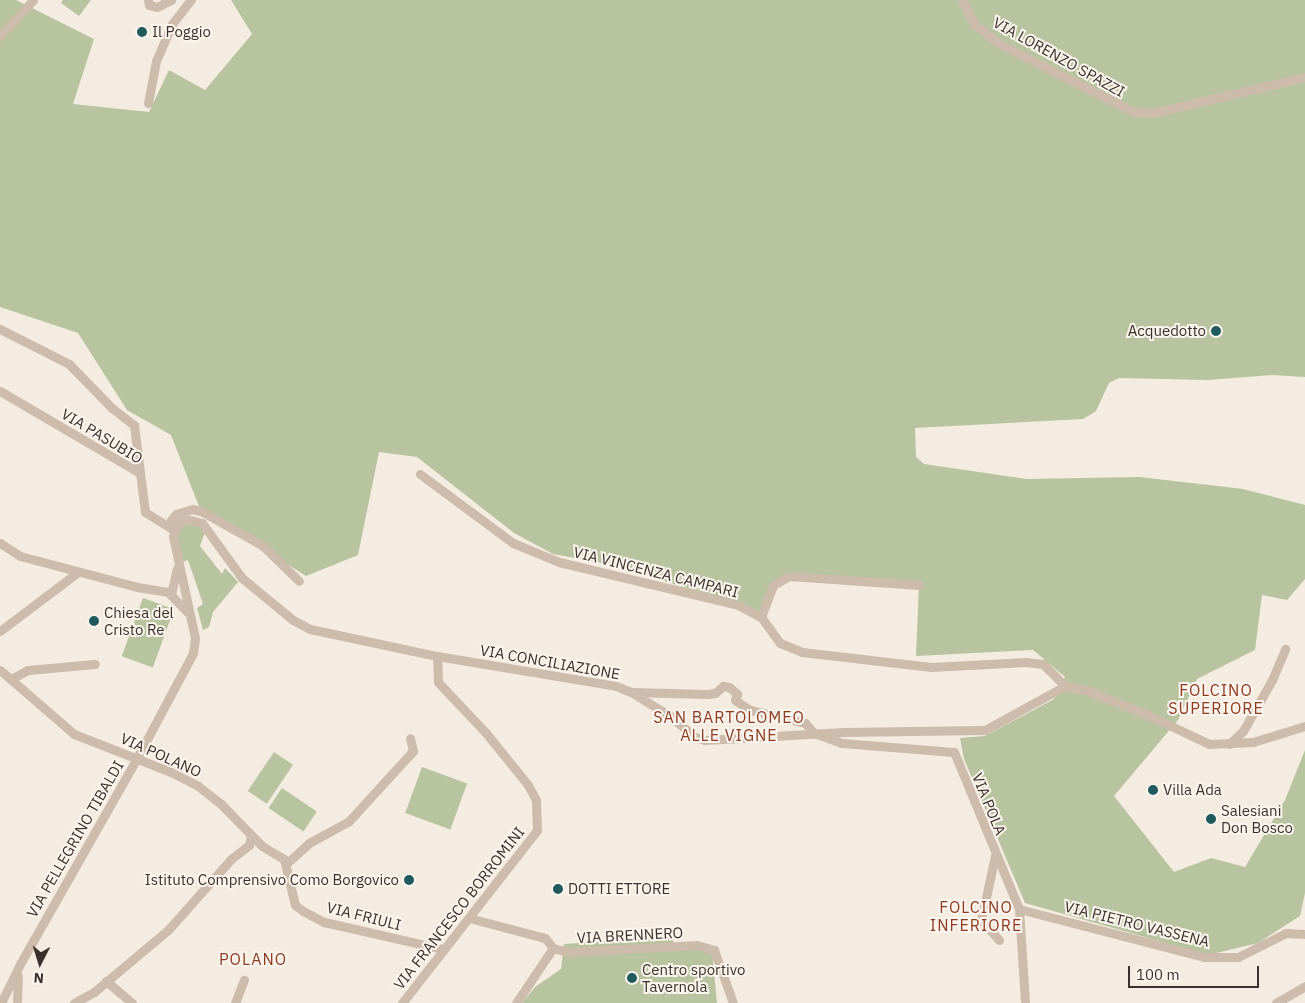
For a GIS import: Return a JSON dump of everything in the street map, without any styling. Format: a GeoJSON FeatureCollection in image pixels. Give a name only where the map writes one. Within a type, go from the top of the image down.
{"type":"FeatureCollection","features":[{"type":"Feature","properties":{"kind":"street"},"geometry":{"type":"LineString","coordinates":[[0,36],[33,0]]}},
{"type":"Feature","properties":{"kind":"street"},"geometry":{"type":"LineString","coordinates":[[148,0],[149,5],[157,7],[171,0]]}},
{"type":"Feature","properties":{"kind":"street"},"geometry":{"type":"LineString","coordinates":[[148,103],[156,61],[172,24],[191,0]]}},
{"type":"Feature","properties":{"kind":"street","name":"VIA LORENZO SPAZZI"},"geometry":{"type":"LineString","coordinates":[[962,0],[974,24],[998,43],[1134,112],[1154,113],[1305,77]]}},
{"type":"Feature","properties":{"kind":"street"},"geometry":{"type":"LineString","coordinates":[[0,329],[69,364],[112,408],[134,425],[140,473]]}},
{"type":"Feature","properties":{"kind":"street","name":"VIA PASUBIO"},"geometry":{"type":"LineString","coordinates":[[0,391],[140,473],[145,512],[174,530]]}},
{"type":"Feature","properties":{"kind":"street","name":"VIA VINCENZA CAMPARI"},"geometry":{"type":"LineString","coordinates":[[420,474],[513,543],[552,559],[738,606],[761,617],[780,642],[806,654],[931,667],[1026,662],[1043,664],[1065,686]]}},
{"type":"Feature","properties":{"kind":"street"},"geometry":{"type":"LineString","coordinates":[[0,543],[20,556],[78,572],[152,589],[172,590],[184,586],[171,520],[176,514],[192,509],[201,511],[263,546],[299,581]]}},
{"type":"Feature","properties":{"kind":"street","name":"VIA CONCILIAZIONE"},"geometry":{"type":"LineString","coordinates":[[174,530],[186,519],[202,523],[242,578],[293,620],[310,629],[437,656],[616,686],[631,692],[670,716],[695,737],[705,740],[814,733],[985,730],[1065,686]]}},
{"type":"Feature","properties":{"kind":"street"},"geometry":{"type":"LineString","coordinates":[[172,590],[177,576],[177,551]]}},
{"type":"Feature","properties":{"kind":"street"},"geometry":{"type":"LineString","coordinates":[[0,631],[78,572]]}},
{"type":"Feature","properties":{"kind":"street"},"geometry":{"type":"LineString","coordinates":[[761,617],[773,585],[789,576],[919,585]]}},
{"type":"Feature","properties":{"kind":"street","name":"VIA PELLEGRINO TIBALDI"},"geometry":{"type":"LineString","coordinates":[[1,1003],[3,994],[138,758],[193,653],[195,638],[184,586]]}},
{"type":"Feature","properties":{"kind":"street","name":"VIA PELLEGRINO TIBALDI"},"geometry":{"type":"LineString","coordinates":[[172,590],[190,617]]}},
{"type":"Feature","properties":{"kind":"street"},"geometry":{"type":"LineString","coordinates":[[1229,744],[1243,731],[1272,680],[1285,649]]}},
{"type":"Feature","properties":{"kind":"street","name":"VIA FRANCESCO BORROMINI"},"geometry":{"type":"LineString","coordinates":[[402,1003],[532,839],[538,815],[536,800],[528,786],[486,733],[438,682],[437,656]]}},
{"type":"Feature","properties":{"kind":"street"},"geometry":{"type":"LineString","coordinates":[[11,679],[28,670],[95,664]]}},
{"type":"Feature","properties":{"kind":"street","name":"VIA POLANO"},"geometry":{"type":"LineString","coordinates":[[0,670],[74,734],[138,758],[198,786],[234,816],[251,836]]}},
{"type":"Feature","properties":{"kind":"street"},"geometry":{"type":"LineString","coordinates":[[631,692],[706,694],[715,693],[723,686],[729,687],[737,694],[735,700],[750,710],[805,723],[814,733]]}},
{"type":"Feature","properties":{"kind":"street"},"geometry":{"type":"LineString","coordinates":[[1065,686],[1104,697],[1209,744],[1253,742],[1305,726]]}},
{"type":"Feature","properties":{"kind":"street","name":"VIA POLA"},"geometry":{"type":"LineString","coordinates":[[814,733],[842,743],[954,752],[995,855],[1019,909],[1025,1003]]}},
{"type":"Feature","properties":{"kind":"street"},"geometry":{"type":"LineString","coordinates":[[74,1003],[106,981],[178,920],[231,858],[249,845],[251,836],[287,863],[309,844],[349,821],[413,750],[410,738]]}},
{"type":"Feature","properties":{"kind":"street"},"geometry":{"type":"LineString","coordinates":[[995,855],[982,920],[999,940]]}},
{"type":"Feature","properties":{"kind":"street","name":"VIA FRIULI"},"geometry":{"type":"LineString","coordinates":[[287,863],[295,905],[303,911],[324,922],[443,949]]}},
{"type":"Feature","properties":{"kind":"street","name":"VIA PIETRO VASSENA"},"geometry":{"type":"LineString","coordinates":[[1019,909],[1204,957],[1238,956],[1286,933],[1305,934]]}},
{"type":"Feature","properties":{"kind":"street","name":"VIA BRENNERO"},"geometry":{"type":"LineString","coordinates":[[469,918],[545,938],[554,948],[581,953],[697,945],[714,950],[732,1003]]}},
{"type":"Feature","properties":{"kind":"street"},"geometry":{"type":"LineString","coordinates":[[516,1003],[554,948]]}},
{"type":"Feature","properties":{"kind":"street","name":"VIA PELLEGRINO TIBALDI"},"geometry":{"type":"LineString","coordinates":[[17,1003],[20,964]]}},
{"type":"Feature","properties":{"kind":"street"},"geometry":{"type":"LineString","coordinates":[[235,1003],[244,980]]}},
{"type":"Feature","properties":{"kind":"street"},"geometry":{"type":"LineString","coordinates":[[106,981],[132,1003]]}},
{"type":"Feature","properties":{"kind":"street"},"geometry":{"type":"LineString","coordinates":[[1276,1003],[1305,986]]}},
{"type":"Feature","properties":{"kind":"green space"},"geometry":{"type":"Polygon","coordinates":[[[0,0],[16,0],[94,39],[73,104],[149,112],[169,70],[205,90],[252,34],[231,0],[1305,0],[1305,377],[1272,375],[1208,380],[1119,378],[1109,383],[1096,411],[1083,419],[915,428],[916,457],[924,464],[1027,479],[1140,477],[1243,489],[1305,505],[1305,579],[1287,600],[1262,595],[1255,650],[1197,679],[1178,720],[1114,796],[1174,872],[1211,858],[1245,867],[1285,800],[1305,750],[1305,893],[1300,916],[1258,943],[1208,955],[1025,903],[964,759],[960,738],[985,736],[1054,699],[1065,677],[1033,650],[916,656],[919,585],[789,576],[773,585],[761,617],[738,605],[618,566],[553,554],[514,533],[417,457],[379,452],[358,555],[306,576],[200,509],[171,435],[127,410],[78,333],[0,307],[0,0]]]}},
{"type":"Feature","properties":{"kind":"green space"},"geometry":{"type":"Polygon","coordinates":[[[63,0],[91,0],[79,16],[61,3],[63,0]]]}},
{"type":"Feature","properties":{"kind":"green space"},"geometry":{"type":"Polygon","coordinates":[[[189,523],[201,527],[205,532],[200,546],[222,574],[225,568],[238,582],[213,612],[209,627],[203,630],[197,608],[203,604],[188,560],[182,562],[177,543],[178,530],[189,523]]]}},
{"type":"Feature","properties":{"kind":"green space"},"geometry":{"type":"Polygon","coordinates":[[[143,598],[174,609],[153,668],[122,656],[143,598]]]}},
{"type":"Feature","properties":{"kind":"green space"},"geometry":{"type":"Polygon","coordinates":[[[274,752],[293,765],[267,804],[248,791],[274,752]]]}},
{"type":"Feature","properties":{"kind":"green space"},"geometry":{"type":"Polygon","coordinates":[[[422,767],[467,783],[450,829],[405,813],[422,767]]]}},
{"type":"Feature","properties":{"kind":"green space"},"geometry":{"type":"Polygon","coordinates":[[[282,788],[317,811],[303,831],[269,808],[282,788]]]}},
{"type":"Feature","properties":{"kind":"green space","name":"Centro sportivo Tavernola"},"geometry":{"type":"Polygon","coordinates":[[[673,937],[674,948],[697,947],[712,951],[717,1003],[522,1003],[535,987],[561,969],[564,944],[673,937]]]}},
{"type":"Feature","properties":{"kind":"place","name":"Il Poggio"},"geometry":{"type":"Point","coordinates":[142,32]}},
{"type":"Feature","properties":{"kind":"place","name":"Acquedotto"},"geometry":{"type":"Point","coordinates":[1216,331]}},
{"type":"Feature","properties":{"kind":"place","name":"Chiesa del Cristo Re"},"geometry":{"type":"Point","coordinates":[94,621]}},
{"type":"Feature","properties":{"kind":"place","name":"Villa Ada"},"geometry":{"type":"Point","coordinates":[1153,790]}},
{"type":"Feature","properties":{"kind":"place","name":"Salesiani Don Bosco"},"geometry":{"type":"Point","coordinates":[1211,819]}},
{"type":"Feature","properties":{"kind":"place","name":"Istituto Comprensivo Como Borgovico"},"geometry":{"type":"Point","coordinates":[409,880]}},
{"type":"Feature","properties":{"kind":"place","name":"DOTTI ETTORE"},"geometry":{"type":"Point","coordinates":[558,889]}},
{"type":"Feature","properties":{"kind":"place","name":"Centro sportivo Tavernola"},"geometry":{"type":"Point","coordinates":[632,978]}},
{"type":"Feature","properties":{"kind":"district","name":"FOLCINO SUPERIORE"},"geometry":{"type":"Point","coordinates":[1216,699]}},
{"type":"Feature","properties":{"kind":"district","name":"SAN BARTOLOMEO ALLE VIGNE"},"geometry":{"type":"Point","coordinates":[729,726]}},
{"type":"Feature","properties":{"kind":"district","name":"FOLCINO INFERIORE"},"geometry":{"type":"Point","coordinates":[976,916]}},
{"type":"Feature","properties":{"kind":"district","name":"POLANO"},"geometry":{"type":"Point","coordinates":[253,959]}}]}
